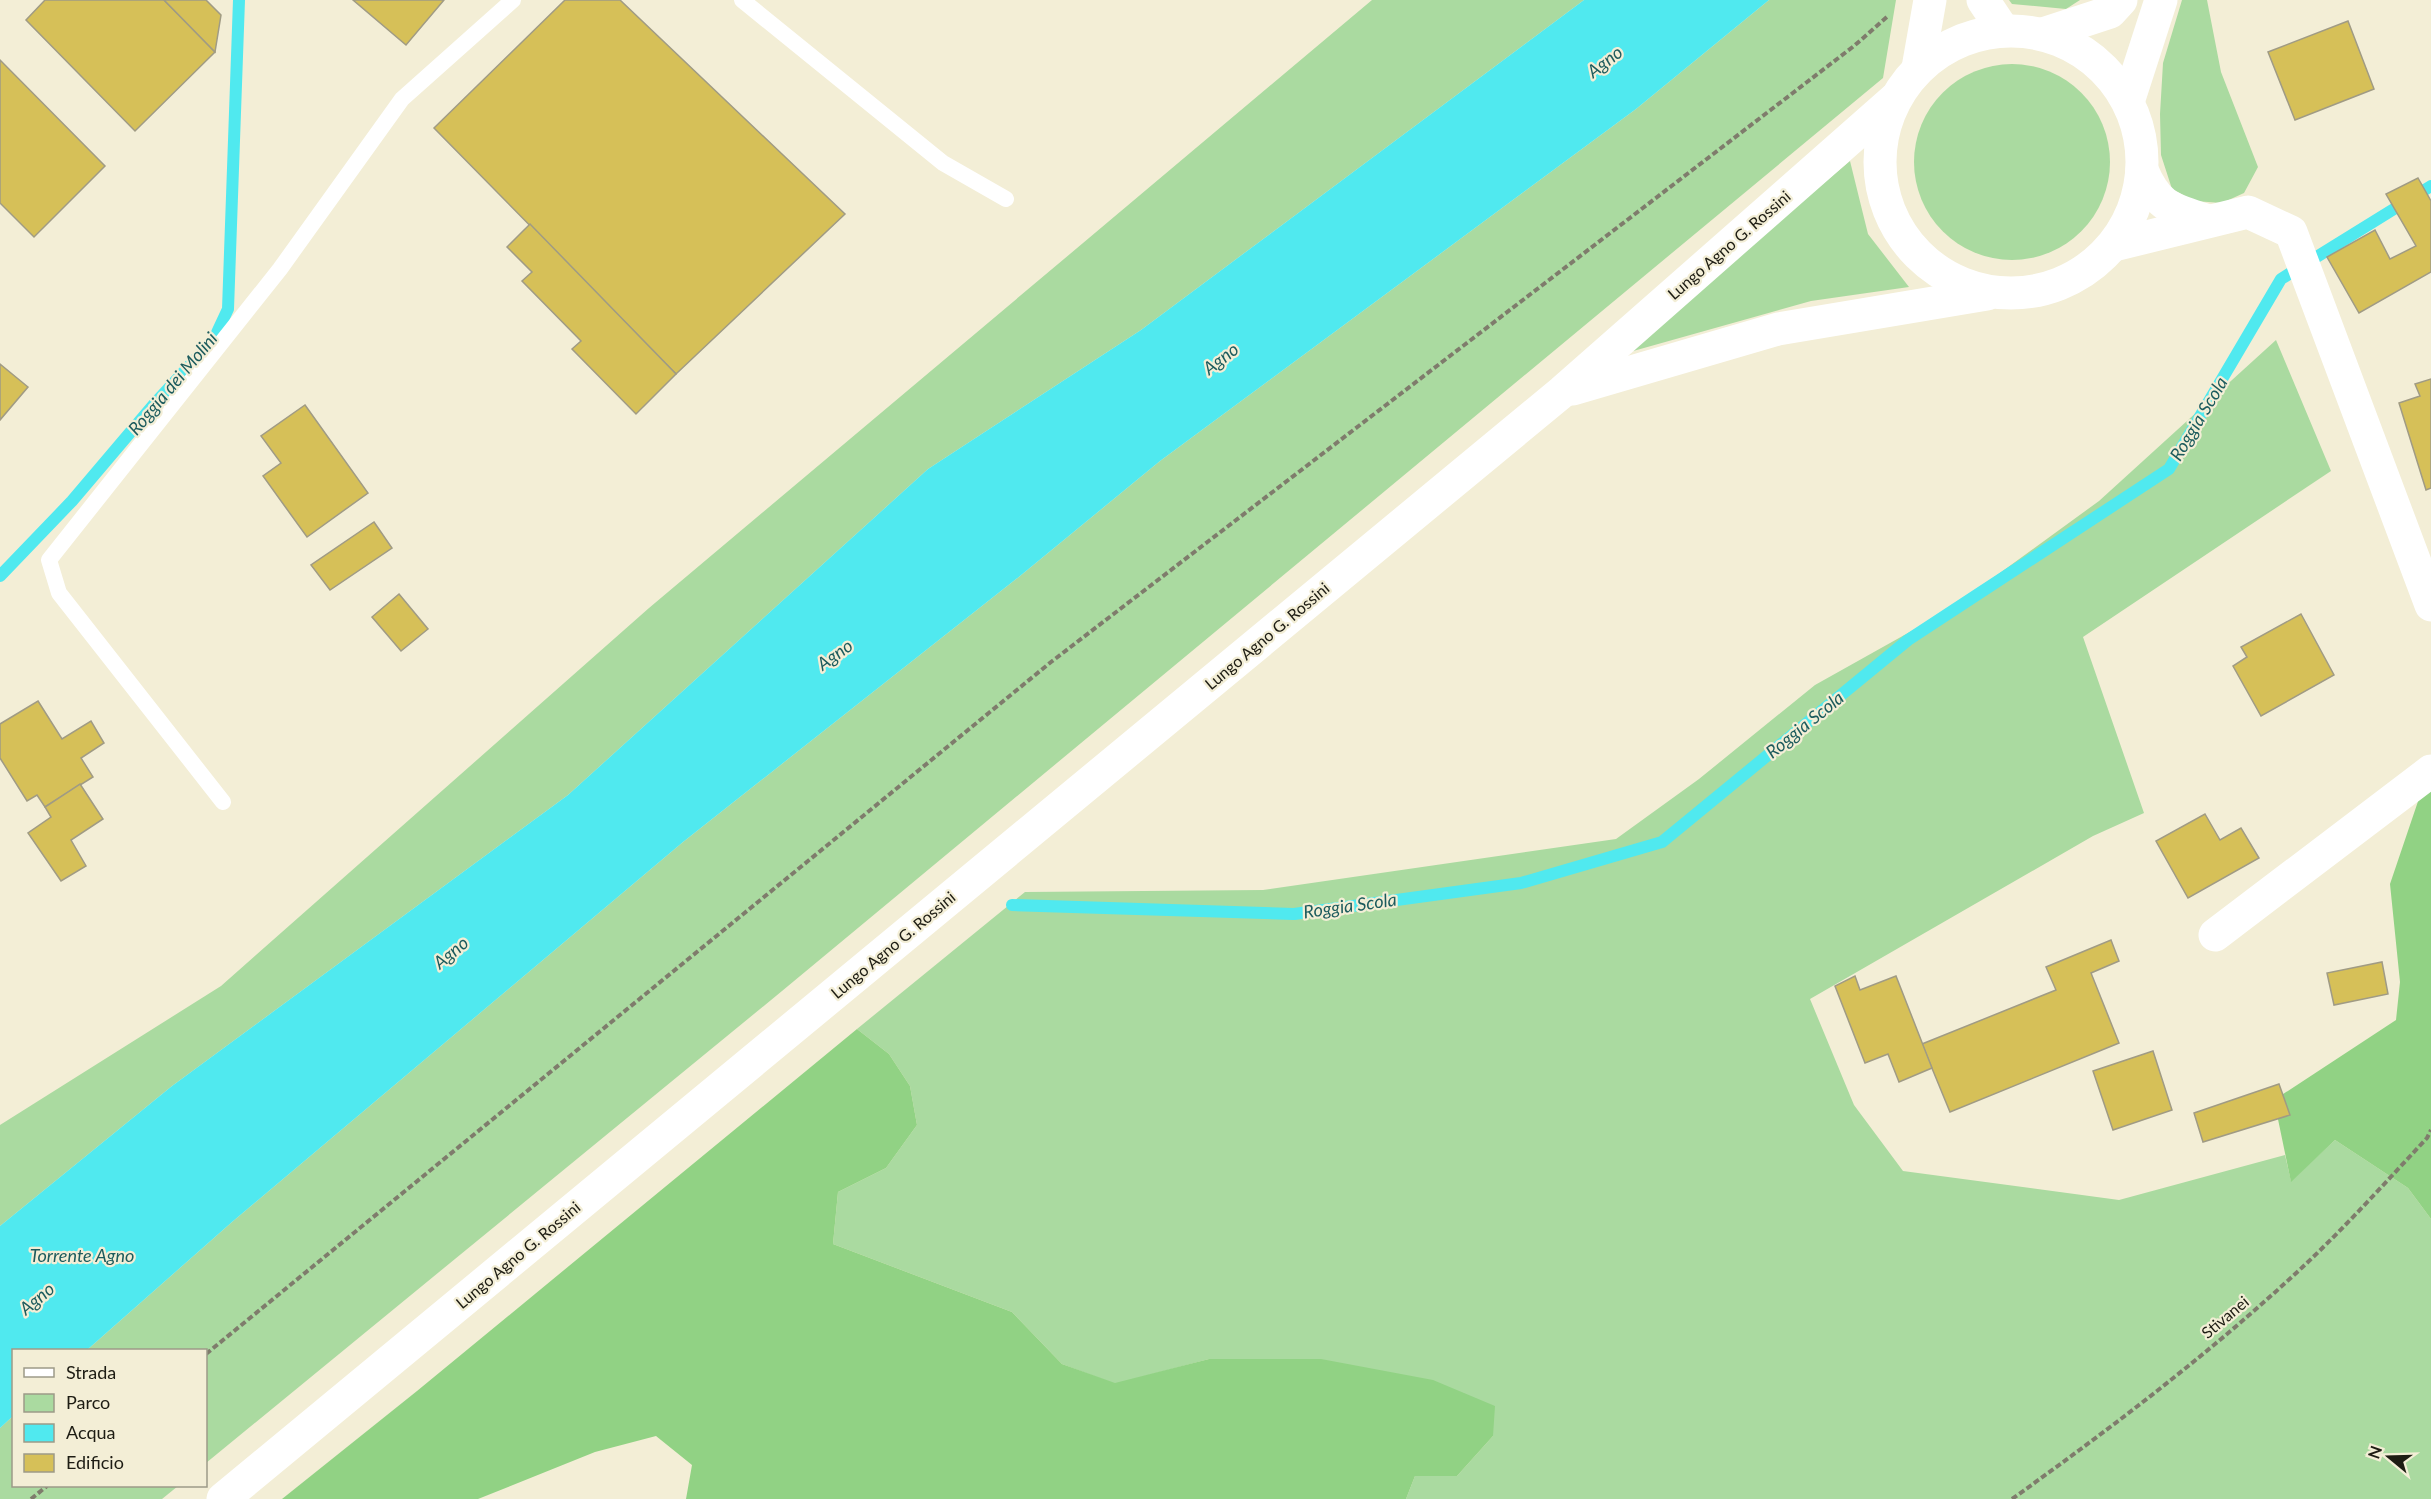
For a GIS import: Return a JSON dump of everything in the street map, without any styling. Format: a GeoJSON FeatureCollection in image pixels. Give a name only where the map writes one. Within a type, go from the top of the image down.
{"type":"FeatureCollection","features":[{"type":"Feature","properties":{"kind":"main road"},"geometry":{"type":"LineString","coordinates":[[1918,68],[1930,0]]}},
{"type":"Feature","properties":{"kind":"main road"},"geometry":{"type":"LineString","coordinates":[[1983,0],[2003,30]]}},
{"type":"Feature","properties":{"kind":"main road","name":"Lungo Agno G. Rossini"},"geometry":{"type":"LineString","coordinates":[[2043,34],[2110,12],[2121,0]]}},
{"type":"Feature","properties":{"kind":"main road"},"geometry":{"type":"LineString","coordinates":[[2128,102],[2161,0]]}},
{"type":"Feature","properties":{"kind":"main road","name":"Lungo Agno G. Rossini"},"geometry":{"type":"LineString","coordinates":[[223,1499],[1563,392],[1895,99],[1918,68],[1943,49],[1972,36],[2003,30],[2043,34],[2078,48],[2107,71],[2128,102],[2140,135],[2142,170],[2136,205],[2114,245],[2079,276],[2037,292],[1992,293],[1778,329],[1563,392]]}},
{"type":"Feature","properties":{"kind":"main road","name":"Lungo Agno G. Rossini"},"geometry":{"type":"LineString","coordinates":[[1895,99],[1882,135],[1880,178],[1892,220],[1916,255],[1950,280],[1992,293]]}},
{"type":"Feature","properties":{"kind":"main road"},"geometry":{"type":"LineString","coordinates":[[2142,170],[2151,190],[2170,208],[2208,221]]}},
{"type":"Feature","properties":{"kind":"main road"},"geometry":{"type":"LineString","coordinates":[[2114,245],[2248,212],[2291,232],[2431,605]]}},
{"type":"Feature","properties":{"kind":"main road"},"geometry":{"type":"LineString","coordinates":[[2216,935],[2431,771]]}},
{"type":"Feature","properties":{"kind":"lane"},"geometry":{"type":"LineString","coordinates":[[223,802],[59,593],[49,560],[280,269],[402,99],[513,0]]}},
{"type":"Feature","properties":{"kind":"lane"},"geometry":{"type":"LineString","coordinates":[[742,0],[943,163],[1006,199]]}},
{"type":"Feature","properties":{"kind":"path"},"geometry":{"type":"LineString","coordinates":[[207,1353],[1051,662],[1854,46],[1896,9]]}},
{"type":"Feature","properties":{"kind":"path","name":"Stivanei"},"geometry":{"type":"LineString","coordinates":[[2012,1499],[2124,1419],[2293,1276],[2427,1138],[2431,1130]]}},
{"type":"Feature","properties":{"kind":"path"},"geometry":{"type":"LineString","coordinates":[[32,1499],[45,1487]]}},
{"type":"Feature","properties":{"kind":"green space"},"geometry":{"type":"Polygon","coordinates":[[[1372,0],[1584,0],[1141,330],[928,469],[568,795],[172,1086],[0,1226],[0,1125],[221,986],[649,608],[1372,0]]]}},
{"type":"Feature","properties":{"kind":"green space"},"geometry":{"type":"Polygon","coordinates":[[[1769,0],[1896,0],[1883,78],[782,991],[207,1462],[207,1349],[88,1349],[232,1222],[683,842],[1020,576],[1160,461],[1636,109],[1769,0]]]}},
{"type":"Feature","properties":{"kind":"green space"},"geometry":{"type":"Polygon","coordinates":[[[2009,0],[2080,0],[2066,9],[2012,4],[2009,0]]]}},
{"type":"Feature","properties":{"kind":"green space"},"geometry":{"type":"Polygon","coordinates":[[[2182,0],[2207,0],[2221,72],[2258,167],[2244,193],[2222,203],[2194,201],[2172,189],[2161,155],[2160,114],[2163,63],[2182,0]]]}},
{"type":"Feature","properties":{"kind":"green space"},"geometry":{"type":"Polygon","coordinates":[[[2002,64],[2022,64],[2049,71],[2074,86],[2088,100],[2103,125],[2110,152],[2110,172],[2103,199],[2088,224],[2074,238],[2040,256],[2022,260],[2002,260],[1975,253],[1950,238],[1936,224],[1918,190],[1914,172],[1914,152],[1921,125],[1936,100],[1950,86],[1984,68],[2002,64]]]}},
{"type":"Feature","properties":{"kind":"green space"},"geometry":{"type":"Polygon","coordinates":[[[1850,161],[1868,234],[1909,287],[1811,301],[1619,355],[1850,161]]]}},
{"type":"Feature","properties":{"kind":"green space"},"geometry":{"type":"Polygon","coordinates":[[[2276,340],[2331,471],[2083,637],[2144,813],[2093,836],[1810,999],[1854,1105],[1903,1171],[2119,1200],[2285,1155],[2291,1181],[2335,1140],[2408,1188],[2431,1219],[2431,1499],[1406,1499],[1415,1476],[1457,1476],[1493,1436],[1209,1359],[1115,1384],[1062,1364],[1012,1312],[833,1244],[838,1192],[886,1168],[917,1125],[910,1086],[889,1054],[857,1029],[1025,892],[1263,890],[1616,839],[1699,779],[1815,685],[1949,610],[2099,501],[2276,340]]]}},
{"type":"Feature","properties":{"kind":"green space"},"geometry":{"type":"Polygon","coordinates":[[[2431,763],[2431,1219],[2408,1188],[2335,1140],[2291,1182],[2274,1100],[2396,1020],[2400,982],[2390,884],[2431,763]]]}},
{"type":"Feature","properties":{"kind":"green space"},"geometry":{"type":"Polygon","coordinates":[[[857,1029],[889,1054],[910,1086],[917,1125],[886,1168],[838,1192],[833,1244],[1012,1312],[1062,1364],[1115,1383],[1209,1359],[1321,1359],[1433,1380],[1495,1406],[1493,1436],[1457,1476],[1415,1476],[1406,1499],[686,1499],[692,1465],[656,1436],[595,1452],[478,1499],[282,1499],[417,1391],[857,1029]]]}},
{"type":"Feature","properties":{"kind":"green space"},"geometry":{"type":"Polygon","coordinates":[[[12,1417],[12,1487],[177,1487],[162,1499],[0,1499],[0,1428],[12,1417]]]}},
{"type":"Feature","properties":{"kind":"water","name":"Torrente Agno"},"geometry":{"type":"Polygon","coordinates":[[[1584,0],[1769,0],[1636,109],[1160,461],[1020,576],[683,842],[232,1222],[88,1349],[12,1349],[12,1417],[0,1428],[0,1226],[172,1086],[568,795],[928,469],[1141,330],[1584,0]]]}},
{"type":"Feature","properties":{"kind":"building"},"geometry":{"type":"Polygon","coordinates":[[[45,0],[164,0],[215,52],[135,131],[26,20],[45,0]]]}},
{"type":"Feature","properties":{"kind":"building"},"geometry":{"type":"Polygon","coordinates":[[[164,0],[206,0],[221,15],[215,52],[164,0]]]}},
{"type":"Feature","properties":{"kind":"building"},"geometry":{"type":"Polygon","coordinates":[[[353,0],[444,0],[406,45],[353,0]]]}},
{"type":"Feature","properties":{"kind":"building"},"geometry":{"type":"Polygon","coordinates":[[[565,0],[620,0],[845,214],[676,374],[434,128],[565,0]]]}},
{"type":"Feature","properties":{"kind":"building"},"geometry":{"type":"Polygon","coordinates":[[[2348,21],[2374,89],[2295,120],[2268,52],[2348,21]]]}},
{"type":"Feature","properties":{"kind":"building"},"geometry":{"type":"Polygon","coordinates":[[[0,60],[105,166],[34,237],[0,203],[0,60]]]}},
{"type":"Feature","properties":{"kind":"building"},"geometry":{"type":"Polygon","coordinates":[[[2418,178],[2431,201],[2431,272],[2359,313],[2327,257],[2375,230],[2390,259],[2416,246],[2386,194],[2418,178]]]}},
{"type":"Feature","properties":{"kind":"building"},"geometry":{"type":"Polygon","coordinates":[[[530,224],[676,374],[636,414],[572,349],[581,341],[522,281],[532,272],[507,247],[530,224]]]}},
{"type":"Feature","properties":{"kind":"building"},"geometry":{"type":"Polygon","coordinates":[[[0,364],[28,387],[0,420],[0,364]]]}},
{"type":"Feature","properties":{"kind":"building"},"geometry":{"type":"Polygon","coordinates":[[[2431,379],[2431,488],[2426,490],[2399,403],[2420,396],[2415,384],[2431,379]]]}},
{"type":"Feature","properties":{"kind":"building"},"geometry":{"type":"Polygon","coordinates":[[[305,405],[368,493],[307,537],[263,476],[281,463],[261,436],[305,405]]]}},
{"type":"Feature","properties":{"kind":"building"},"geometry":{"type":"Polygon","coordinates":[[[374,522],[392,548],[330,590],[311,565],[374,522]]]}},
{"type":"Feature","properties":{"kind":"building"},"geometry":{"type":"Polygon","coordinates":[[[399,594],[428,629],[401,651],[372,617],[399,594]]]}},
{"type":"Feature","properties":{"kind":"building"},"geometry":{"type":"Polygon","coordinates":[[[2301,614],[2334,675],[2261,716],[2233,666],[2247,657],[2241,647],[2301,614]]]}},
{"type":"Feature","properties":{"kind":"building"},"geometry":{"type":"Polygon","coordinates":[[[38,701],[62,739],[91,721],[104,743],[81,758],[93,777],[45,807],[37,795],[27,801],[0,758],[0,724],[38,701]]]}},
{"type":"Feature","properties":{"kind":"building"},"geometry":{"type":"Polygon","coordinates":[[[80,784],[103,819],[71,840],[86,866],[61,881],[28,833],[51,817],[45,807],[80,784]]]}},
{"type":"Feature","properties":{"kind":"building"},"geometry":{"type":"Polygon","coordinates":[[[2205,814],[2220,840],[2241,828],[2259,858],[2188,898],[2156,841],[2205,814]]]}},
{"type":"Feature","properties":{"kind":"building"},"geometry":{"type":"Polygon","coordinates":[[[2111,940],[2119,961],[2091,973],[2119,1043],[1950,1112],[1922,1044],[2056,990],[2046,967],[2111,940]]]}},
{"type":"Feature","properties":{"kind":"building"},"geometry":{"type":"Polygon","coordinates":[[[2382,962],[2388,994],[2334,1005],[2327,973],[2382,962]]]}},
{"type":"Feature","properties":{"kind":"building"},"geometry":{"type":"Polygon","coordinates":[[[1855,976],[1860,990],[1896,976],[1932,1068],[1899,1082],[1888,1054],[1865,1063],[1835,986],[1855,976]]]}},
{"type":"Feature","properties":{"kind":"building"},"geometry":{"type":"Polygon","coordinates":[[[2153,1051],[2172,1110],[2113,1130],[2093,1071],[2153,1051]]]}},
{"type":"Feature","properties":{"kind":"building"},"geometry":{"type":"Polygon","coordinates":[[[2279,1084],[2290,1115],[2203,1142],[2194,1113],[2279,1084]]]}},
{"type":"Feature","properties":{"kind":"waterway","name":"Roggia dei Molini"},"geometry":{"type":"LineString","coordinates":[[0,576],[72,501],[156,402],[214,339],[228,309],[239,0]]}},
{"type":"Feature","properties":{"kind":"waterway","name":"Roggia Scola"},"geometry":{"type":"LineString","coordinates":[[1012,905],[1294,914],[1521,883],[1662,842],[1908,640],[2169,469],[2281,279],[2431,186]]}},
{"type":"Feature","properties":{"kind":"water label","name":"Agno"},"geometry":{"type":"Point","coordinates":[1605,62]}},
{"type":"Feature","properties":{"kind":"water label","name":"Agno"},"geometry":{"type":"Point","coordinates":[1221,359]}},
{"type":"Feature","properties":{"kind":"water label","name":"Agno"},"geometry":{"type":"Point","coordinates":[835,655]}},
{"type":"Feature","properties":{"kind":"water label","name":"Agno"},"geometry":{"type":"Point","coordinates":[451,953]}},
{"type":"Feature","properties":{"kind":"water label","name":"Agno"},"geometry":{"type":"Point","coordinates":[37,1299]}}]}
